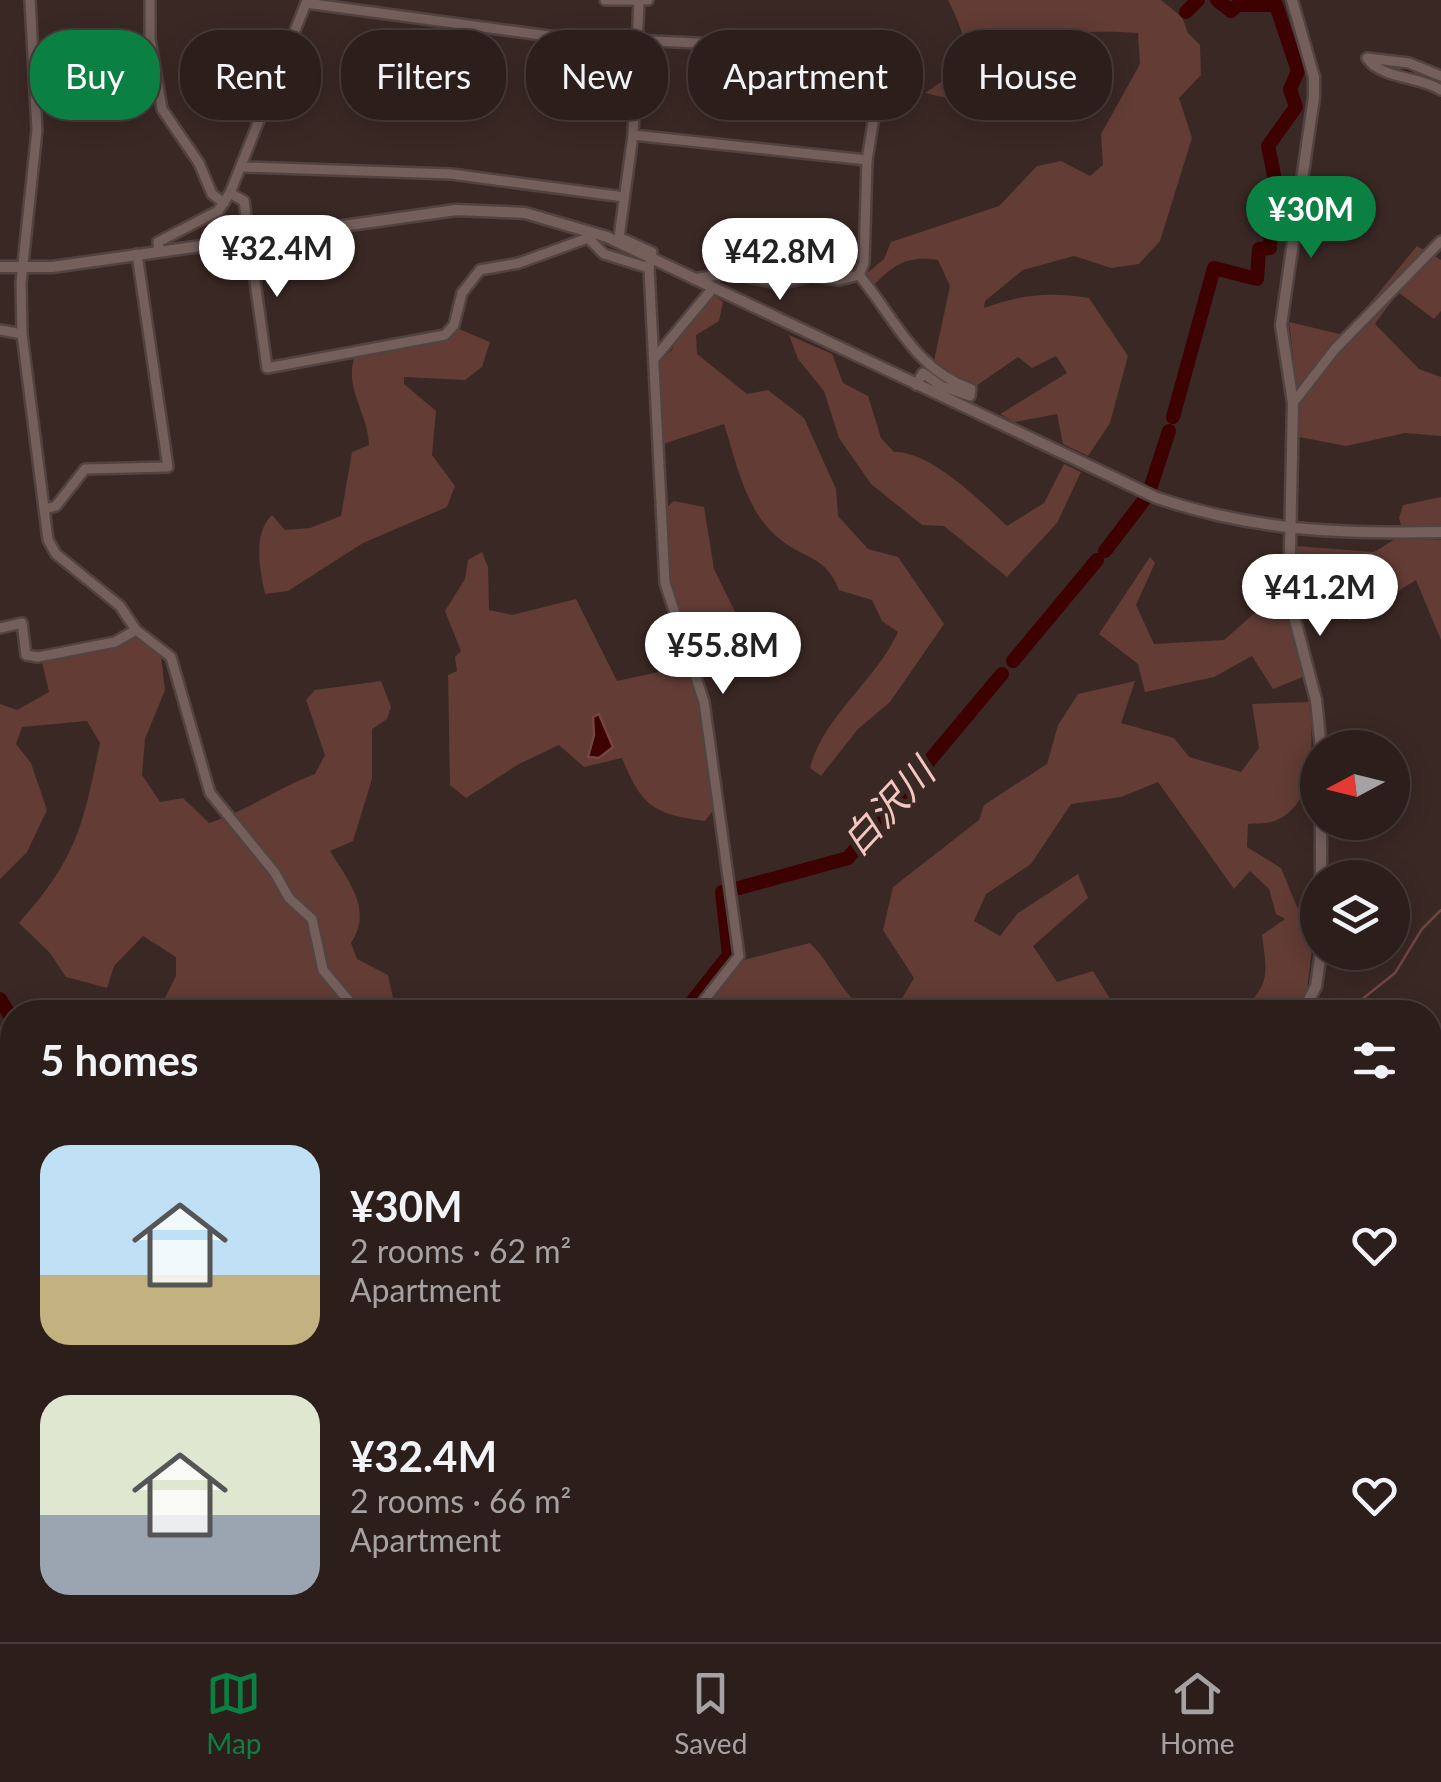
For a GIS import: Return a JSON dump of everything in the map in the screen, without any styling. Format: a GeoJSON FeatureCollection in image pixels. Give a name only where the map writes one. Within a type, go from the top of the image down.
{"type":"FeatureCollection","features":[{"type":"Feature","properties":{"kind":"street"},"geometry":{"type":"LineString","coordinates":[[30,0],[37,130],[22,268],[22,334],[48,540],[56,554],[120,606],[136,630],[171,657],[210,793],[276,873],[288,898],[312,919],[323,970],[348,1000]]}},
{"type":"Feature","properties":{"kind":"street"},"geometry":{"type":"LineString","coordinates":[[150,0],[150,38],[162,108],[200,163],[212,194],[224,203]]}},
{"type":"Feature","properties":{"kind":"street"},"geometry":{"type":"LineString","coordinates":[[605,0],[648,0]]}},
{"type":"Feature","properties":{"kind":"street"},"geometry":{"type":"LineString","coordinates":[[1292,0],[1314,78],[1312,126],[1282,325],[1293,403],[1288,530],[1290,597],[1316,700],[1319,730]]}},
{"type":"Feature","properties":{"kind":"street"},"geometry":{"type":"LineString","coordinates":[[638,30],[639,1]]}},
{"type":"Feature","properties":{"kind":"street"},"geometry":{"type":"LineString","coordinates":[[159,251],[158,242],[205,218],[230,193],[306,3],[526,33]]}},
{"type":"Feature","properties":{"kind":"street"},"geometry":{"type":"LineString","coordinates":[[668,42],[738,45],[877,66],[881,73],[866,160],[864,264],[859,275]]}},
{"type":"Feature","properties":{"kind":"street"},"geometry":{"type":"LineString","coordinates":[[1441,76],[1409,63],[1367,58],[1377,69],[1415,78],[1441,90]]}},
{"type":"Feature","properties":{"kind":"street"},"geometry":{"type":"LineString","coordinates":[[633,120],[619,236],[652,252],[649,263],[665,583],[704,702],[738,956],[704,1000]]}},
{"type":"Feature","properties":{"kind":"street"},"geometry":{"type":"LineString","coordinates":[[632,135],[866,160]]}},
{"type":"Feature","properties":{"kind":"street"},"geometry":{"type":"LineString","coordinates":[[243,166],[452,174],[624,197]]}},
{"type":"Feature","properties":{"kind":"street"},"geometry":{"type":"LineString","coordinates":[[230,193],[244,201],[267,368],[445,335],[454,325],[462,293],[480,270],[518,263],[588,238],[604,254],[649,263]]}},
{"type":"Feature","properties":{"kind":"street"},"geometry":{"type":"LineString","coordinates":[[0,267],[22,268],[137,254],[395,217],[493,209],[558,219],[649,263],[694,279],[1157,498],[1218,517],[1288,530],[1441,532]]}},
{"type":"Feature","properties":{"kind":"street"},"geometry":{"type":"LineString","coordinates":[[1293,403],[1336,349],[1440,244]]}},
{"type":"Feature","properties":{"kind":"street"},"geometry":{"type":"LineString","coordinates":[[45,509],[56,506],[86,469],[168,466],[137,254]]}},
{"type":"Feature","properties":{"kind":"street"},"geometry":{"type":"LineString","coordinates":[[694,279],[729,274],[780,284],[812,276],[839,280],[859,275]]}},
{"type":"Feature","properties":{"kind":"street"},"geometry":{"type":"LineString","coordinates":[[859,275],[880,309],[935,370],[944,379],[971,389],[970,396],[941,386],[923,373],[916,385]]}},
{"type":"Feature","properties":{"kind":"street"},"geometry":{"type":"LineString","coordinates":[[654,359],[712,288]]}},
{"type":"Feature","properties":{"kind":"street"},"geometry":{"type":"LineString","coordinates":[[0,330],[22,334]]}},
{"type":"Feature","properties":{"kind":"street"},"geometry":{"type":"LineString","coordinates":[[0,628],[22,624],[26,655],[38,657],[115,642],[136,630]]}},
{"type":"Feature","properties":{"kind":"street"},"geometry":{"type":"LineString","coordinates":[[1309,1000],[1318,970]]}},
{"type":"Feature","properties":{"kind":"shaded area"},"geometry":{"type":"Polygon","coordinates":[[[948,0],[1161,0],[1182,17],[1188,33],[1200,45],[1201,75],[1179,98],[1192,138],[1160,241],[1139,264],[1111,268],[1074,256],[1023,270],[985,301],[984,308],[1036,296],[1089,298],[1128,356],[1110,423],[1088,456],[1063,444],[1057,414],[1014,422],[1000,414],[1067,373],[1056,356],[1032,368],[1018,357],[976,386],[948,375],[934,361],[950,286],[938,260],[902,263],[874,285],[865,275],[884,259],[891,242],[999,206],[1037,166],[1061,161],[1090,176],[1103,165],[1101,134],[1140,64],[1138,33],[961,30],[948,0]]]}},
{"type":"Feature","properties":{"kind":"shaded area"},"geometry":{"type":"Polygon","coordinates":[[[941,82],[943,97],[925,93],[941,82]]]}},
{"type":"Feature","properties":{"kind":"shaded area"},"geometry":{"type":"Polygon","coordinates":[[[1417,246],[1441,260],[1441,311],[1434,319],[1398,292],[1375,324],[1419,369],[1441,377],[1441,436],[1405,433],[1346,446],[1299,437],[1300,404],[1310,389],[1297,386],[1289,322],[1344,335],[1417,246]]]}},
{"type":"Feature","properties":{"kind":"shaded area"},"geometry":{"type":"Polygon","coordinates":[[[713,294],[723,302],[719,321],[696,335],[697,354],[747,394],[768,390],[804,418],[836,489],[838,516],[868,549],[898,557],[944,624],[890,702],[858,729],[821,776],[810,768],[826,732],[877,667],[898,632],[882,621],[872,600],[839,590],[820,563],[786,544],[765,525],[743,484],[724,424],[660,445],[658,362],[672,350],[685,320],[713,294]]]}},
{"type":"Feature","properties":{"kind":"shaded area"},"geometry":{"type":"Polygon","coordinates":[[[459,329],[490,342],[482,367],[465,380],[404,377],[404,384],[436,411],[432,455],[455,486],[447,507],[363,543],[288,591],[265,594],[259,553],[266,523],[272,515],[285,530],[310,528],[341,516],[352,452],[369,445],[352,377],[356,353],[447,338],[459,329]]]}},
{"type":"Feature","properties":{"kind":"shaded area"},"geometry":{"type":"Polygon","coordinates":[[[789,335],[832,354],[843,383],[868,396],[881,438],[894,452],[923,459],[938,468],[1007,526],[1044,503],[1064,464],[1081,472],[1057,523],[1007,577],[944,526],[922,525],[871,484],[839,438],[824,391],[798,359],[789,335]]]}},
{"type":"Feature","properties":{"kind":"shaded area"},"geometry":{"type":"Polygon","coordinates":[[[1441,497],[1441,527],[1402,528],[1399,518],[1403,505],[1441,497]]]}},
{"type":"Feature","properties":{"kind":"shaded area"},"geometry":{"type":"Polygon","coordinates":[[[674,501],[704,507],[714,569],[734,610],[776,669],[769,677],[735,654],[719,630],[709,633],[696,661],[669,580],[667,507],[674,501]]]}},
{"type":"Feature","properties":{"kind":"shaded area"},"geometry":{"type":"Polygon","coordinates":[[[1397,538],[1441,540],[1441,640],[1416,580],[1349,621],[1343,574],[1315,580],[1316,592],[1293,592],[1296,546],[1374,552],[1397,538]]]}},
{"type":"Feature","properties":{"kind":"shaded area"},"geometry":{"type":"Polygon","coordinates":[[[482,552],[488,567],[489,610],[512,615],[576,599],[617,681],[663,671],[683,651],[699,698],[714,809],[705,821],[673,815],[652,805],[636,788],[622,758],[584,767],[559,745],[519,764],[466,798],[450,785],[448,675],[457,671],[455,657],[461,651],[445,611],[465,579],[468,560],[482,552]]]}},
{"type":"Feature","properties":{"kind":"shaded area"},"geometry":{"type":"Polygon","coordinates":[[[1150,557],[1155,563],[1136,605],[1154,644],[1224,640],[1279,592],[1305,676],[1273,689],[1252,656],[1214,677],[1145,692],[1138,664],[1099,634],[1150,557]]]}},
{"type":"Feature","properties":{"kind":"shaded area"},"geometry":{"type":"Polygon","coordinates":[[[139,637],[161,656],[165,690],[145,739],[142,775],[160,802],[183,798],[209,823],[315,774],[325,755],[306,700],[315,690],[381,681],[391,707],[387,719],[372,729],[372,779],[353,841],[330,851],[351,885],[359,907],[360,919],[351,943],[357,959],[388,975],[393,1000],[164,1000],[176,976],[176,957],[143,936],[114,966],[107,988],[66,977],[50,953],[19,923],[54,879],[75,840],[100,743],[87,721],[22,727],[16,744],[31,763],[47,810],[27,852],[0,879],[0,704],[17,710],[49,692],[42,662],[139,637]]]}},
{"type":"Feature","properties":{"kind":"shaded area"},"geometry":{"type":"Polygon","coordinates":[[[1135,681],[1121,723],[1174,738],[1189,757],[1241,772],[1259,748],[1252,704],[1309,702],[1311,730],[1300,730],[1300,797],[1286,815],[1271,822],[1248,824],[1247,847],[1281,868],[1300,910],[1300,970],[1309,970],[1304,1000],[1251,1000],[1264,978],[1262,935],[1285,919],[1276,914],[1269,889],[1250,871],[1234,889],[1158,782],[1121,797],[1071,804],[1031,864],[986,894],[974,921],[1000,936],[1018,913],[1078,874],[1088,898],[1033,946],[1057,982],[1093,971],[1111,1000],[901,1000],[914,978],[883,930],[893,887],[979,820],[984,805],[1047,764],[1058,725],[1078,694],[1135,681]]]}},
{"type":"Feature","properties":{"kind":"shaded area"},"geometry":{"type":"Polygon","coordinates":[[[599,714],[613,747],[599,758],[588,757],[594,735],[593,717],[599,714]]]}},
{"type":"Feature","properties":{"kind":"shaded area"},"geometry":{"type":"Polygon","coordinates":[[[810,943],[854,1000],[712,1000],[744,960],[810,943]]]}},
{"type":"Feature","properties":{"kind":"waterway","name":"白沢川"},"geometry":{"type":"LineString","coordinates":[[1186,12],[1198,0]]}},
{"type":"Feature","properties":{"kind":"waterway","name":"白沢川"},"geometry":{"type":"LineString","coordinates":[[1173,417],[1214,268],[1257,279],[1259,249],[1270,248],[1272,201],[1278,194],[1268,146],[1296,107],[1290,89],[1298,71],[1276,5],[1238,5],[1231,11],[1217,0]]}},
{"type":"Feature","properties":{"kind":"waterway"},"geometry":{"type":"LineString","coordinates":[[1373,60],[1441,84]]}},
{"type":"Feature","properties":{"kind":"waterway","name":"白沢川"},"geometry":{"type":"LineString","coordinates":[[1151,486],[1169,431]]}},
{"type":"Feature","properties":{"kind":"waterway","name":"白沢川"},"geometry":{"type":"LineString","coordinates":[[1105,551],[1144,500]]}},
{"type":"Feature","properties":{"kind":"waterway","name":"白沢川"},"geometry":{"type":"LineString","coordinates":[[1013,661],[1097,560]]}},
{"type":"Feature","properties":{"kind":"waterway","name":"白沢川"},"geometry":{"type":"LineString","coordinates":[[739,888],[848,858],[1002,674]]}},
{"type":"Feature","properties":{"kind":"waterway","name":"白沢川"},"geometry":{"type":"LineString","coordinates":[[693,1000],[729,955],[722,892]]}},
{"type":"Feature","properties":{"kind":"waterway"},"geometry":{"type":"LineString","coordinates":[[1361,1000],[1395,973],[1422,929],[1441,910]]}}]}
